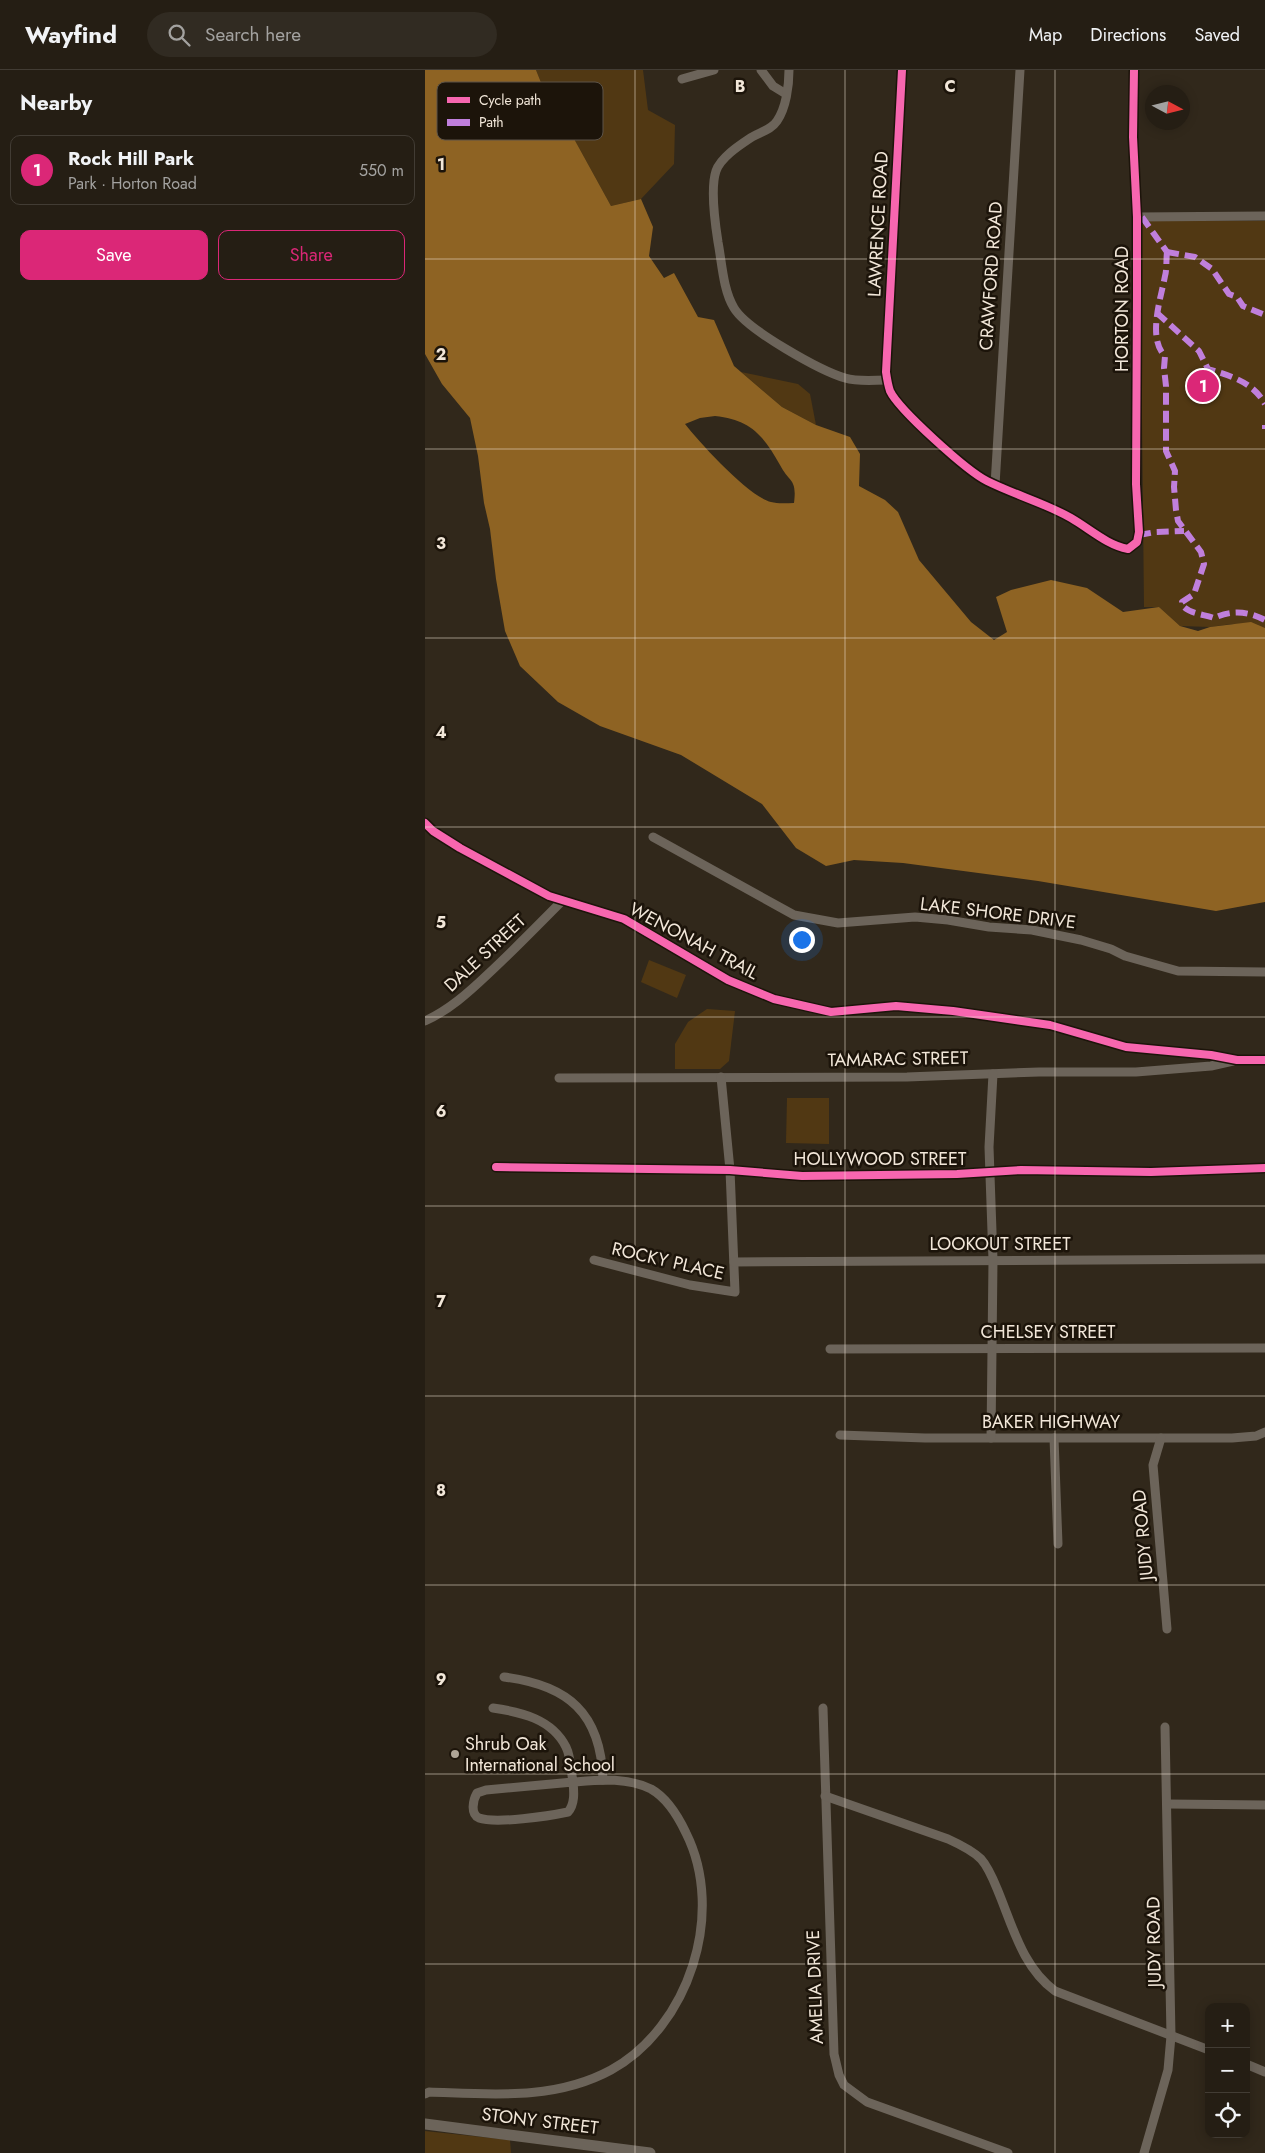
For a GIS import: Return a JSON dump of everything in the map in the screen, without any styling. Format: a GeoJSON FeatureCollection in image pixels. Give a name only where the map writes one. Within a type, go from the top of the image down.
{"type":"FeatureCollection","features":[{"type":"Feature","properties":{"kind":"street"},"geometry":{"type":"LineString","coordinates":[[682,79],[714,70]]}},
{"type":"Feature","properties":{"kind":"street"},"geometry":{"type":"LineString","coordinates":[[761,70],[773,86],[786,94]]}},
{"type":"Feature","properties":{"kind":"street"},"geometry":{"type":"LineString","coordinates":[[789,70],[786,94],[777,120],[772,127],[752,137],[720,164],[716,171],[714,188],[715,228],[731,302],[741,317],[762,333],[834,374],[861,380],[887,380],[891,392],[902,406],[949,452],[972,472],[995,484]]}},
{"type":"Feature","properties":{"kind":"street","name":"LAWRENCE ROAD"},"geometry":{"type":"LineString","coordinates":[[887,380],[887,332],[902,70]]}},
{"type":"Feature","properties":{"kind":"street","name":"CRAWFORD ROAD"},"geometry":{"type":"LineString","coordinates":[[995,484],[1020,70]]}},
{"type":"Feature","properties":{"kind":"street","name":"HORTON ROAD"},"geometry":{"type":"LineString","coordinates":[[995,484],[1070,518],[1116,546],[1128,549],[1133,546],[1139,532],[1135,484],[1137,217],[1133,136],[1134,70]]}},
{"type":"Feature","properties":{"kind":"street"},"geometry":{"type":"LineString","coordinates":[[1137,217],[1265,216]]}},
{"type":"Feature","properties":{"kind":"street","name":"WENONAH TRAIL"},"geometry":{"type":"LineString","coordinates":[[425,823],[433,831],[460,848],[562,901],[623,919],[728,980],[774,999],[831,1012],[896,1006],[953,1012],[1050,1026],[1126,1046],[1211,1055],[1237,1060],[1265,1060]]}},
{"type":"Feature","properties":{"kind":"street","name":"LAKE SHORE DRIVE"},"geometry":{"type":"LineString","coordinates":[[653,837],[794,916],[838,923],[915,917],[948,920],[989,927],[1032,930],[1081,940],[1125,956],[1178,971],[1265,972]]}},
{"type":"Feature","properties":{"kind":"street","name":"DALE STREET"},"geometry":{"type":"LineString","coordinates":[[425,1021],[443,1013],[477,984],[562,901]]}},
{"type":"Feature","properties":{"kind":"street","name":"TAMARAC STREET"},"geometry":{"type":"LineString","coordinates":[[559,1078],[907,1077],[1136,1072],[1211,1066],[1237,1060]]}},
{"type":"Feature","properties":{"kind":"street"},"geometry":{"type":"LineString","coordinates":[[991,1438],[993,1260],[990,1172],[993,1074]]}},
{"type":"Feature","properties":{"kind":"street"},"geometry":{"type":"LineString","coordinates":[[721,1077],[730,1170],[735,1262]]}},
{"type":"Feature","properties":{"kind":"street","name":"HOLLYWOOD STREET"},"geometry":{"type":"LineString","coordinates":[[496,1168],[730,1170],[802,1176],[1021,1170],[1151,1172],[1265,1168]]}},
{"type":"Feature","properties":{"kind":"street","name":"LOOKOUT STREET"},"geometry":{"type":"LineString","coordinates":[[735,1262],[1265,1259]]}},
{"type":"Feature","properties":{"kind":"street","name":"ROCKY PLACE"},"geometry":{"type":"LineString","coordinates":[[594,1260],[690,1285],[735,1292],[735,1262]]}},
{"type":"Feature","properties":{"kind":"street","name":"CHELSEY STREET"},"geometry":{"type":"LineString","coordinates":[[830,1349],[1265,1348]]}},
{"type":"Feature","properties":{"kind":"street","name":"BAKER HIGHWAY"},"geometry":{"type":"LineString","coordinates":[[839,1435],[991,1438],[1232,1438],[1256,1436],[1264,1433]]}},
{"type":"Feature","properties":{"kind":"street"},"geometry":{"type":"LineString","coordinates":[[1054,1438],[1058,1544]]}},
{"type":"Feature","properties":{"kind":"street","name":"JUDY ROAD"},"geometry":{"type":"LineString","coordinates":[[1161,1438],[1153,1464],[1167,1629]]}},
{"type":"Feature","properties":{"kind":"street"},"geometry":{"type":"LineString","coordinates":[[504,1677],[543,1685],[571,1699],[592,1726],[603,1760],[603,1780]]}},
{"type":"Feature","properties":{"kind":"street"},"geometry":{"type":"LineString","coordinates":[[425,2094],[540,2093],[593,2078],[610,2070],[633,2055],[663,2023],[679,1998],[689,1974],[702,1926],[702,1889],[696,1859],[679,1819],[666,1801],[652,1790],[637,1784],[603,1780],[573,1782],[486,1790],[477,1793],[475,1797],[473,1806],[475,1815],[495,1820],[553,1815],[568,1812],[572,1806],[573,1782],[567,1747],[552,1729],[531,1716],[493,1708]]}},
{"type":"Feature","properties":{"kind":"street","name":"AMELIA DRIVE"},"geometry":{"type":"LineString","coordinates":[[823,1708],[834,2054],[839,2075],[844,2085],[867,2102],[1008,2153]]}},
{"type":"Feature","properties":{"kind":"street","name":"JUDY ROAD"},"geometry":{"type":"LineString","coordinates":[[1144,2153],[1168,2070],[1171,2036],[1168,1804],[1165,1728]]}},
{"type":"Feature","properties":{"kind":"street"},"geometry":{"type":"LineString","coordinates":[[825,1796],[948,1839],[967,1848],[981,1859],[993,1880],[1030,1966],[1041,1981],[1055,1991],[1205,2049]]}},
{"type":"Feature","properties":{"kind":"street"},"geometry":{"type":"LineString","coordinates":[[1168,1804],[1265,1804]]}},
{"type":"Feature","properties":{"kind":"street"},"geometry":{"type":"LineString","coordinates":[[1250,2066],[1265,2072]]}},
{"type":"Feature","properties":{"kind":"street","name":"STONY STREET"},"geometry":{"type":"LineString","coordinates":[[425,2124],[650,2153]]}},
{"type":"Feature","properties":{"kind":"shaded area"},"geometry":{"type":"Polygon","coordinates":[[[425,70],[536,70],[541,82],[437,82],[437,140],[575,140],[611,206],[641,199],[653,227],[649,256],[664,278],[674,273],[698,317],[714,320],[734,366],[782,407],[816,425],[850,437],[860,454],[859,486],[885,500],[898,512],[919,560],[971,622],[994,640],[1007,632],[996,597],[1011,590],[1051,580],[1087,588],[1123,612],[1159,607],[1180,626],[1198,631],[1210,627],[1251,622],[1265,628],[1265,902],[1216,911],[1038,881],[903,863],[854,860],[826,866],[796,848],[762,804],[681,755],[600,726],[558,702],[520,666],[505,631],[490,529],[470,418],[442,384],[425,354],[425,70]],[[715,416],[700,418],[685,424],[713,456],[750,490],[771,502],[794,503],[794,485],[768,445],[755,431],[738,421],[715,416]]]}},
{"type":"Feature","properties":{"kind":"shaded area"},"geometry":{"type":"Polygon","coordinates":[[[536,70],[643,70],[648,110],[675,125],[674,164],[641,199],[611,206],[575,140],[603,140],[603,82],[541,82],[536,70]]]}},
{"type":"Feature","properties":{"kind":"shaded area"},"geometry":{"type":"Polygon","coordinates":[[[1144,221],[1265,221],[1265,628],[1232,624],[1210,627],[1180,626],[1159,607],[1144,607],[1140,229],[1144,221]]]}},
{"type":"Feature","properties":{"kind":"shaded area"},"geometry":{"type":"Polygon","coordinates":[[[741,372],[798,384],[810,394],[816,425],[782,407],[741,372]]]}},
{"type":"Feature","properties":{"kind":"shaded area"},"geometry":{"type":"Polygon","coordinates":[[[649,960],[686,975],[677,998],[641,982],[649,960]]]}},
{"type":"Feature","properties":{"kind":"shaded area"},"geometry":{"type":"Polygon","coordinates":[[[707,1009],[735,1011],[729,1061],[720,1069],[675,1069],[675,1044],[688,1022],[707,1009]]]}},
{"type":"Feature","properties":{"kind":"shaded area"},"geometry":{"type":"Polygon","coordinates":[[[787,1098],[829,1098],[829,1144],[786,1143],[787,1098]]]}},
{"type":"Feature","properties":{"kind":"shaded area"},"geometry":{"type":"Polygon","coordinates":[[[425,2131],[510,2140],[511,2153],[425,2153],[425,2131]]]}},
{"type":"Feature","properties":{"kind":"marked path"},"geometry":{"type":"LineString","coordinates":[[1142,217],[1167,252]]}},
{"type":"Feature","properties":{"kind":"marked path"},"geometry":{"type":"LineString","coordinates":[[1167,252],[1166,273],[1158,306],[1156,329],[1157,339],[1165,356],[1166,451],[1175,471],[1174,487],[1178,521],[1201,552],[1204,564],[1194,594],[1182,602],[1182,605],[1192,612],[1214,618],[1220,615],[1246,613],[1265,620]]}},
{"type":"Feature","properties":{"kind":"marked path"},"geometry":{"type":"LineString","coordinates":[[1167,252],[1195,257],[1212,269],[1229,294],[1237,297],[1243,306],[1265,315]]}},
{"type":"Feature","properties":{"kind":"marked path"},"geometry":{"type":"LineString","coordinates":[[1157,313],[1199,351],[1208,369],[1233,377],[1248,385],[1260,396],[1265,404]]}},
{"type":"Feature","properties":{"kind":"marked path"},"geometry":{"type":"LineString","coordinates":[[1139,535],[1184,531]]}},
{"type":"Feature","properties":{"kind":"cycle path"},"geometry":{"type":"LineString","coordinates":[[902,70],[886,372],[890,391],[919,425],[977,475],[1061,513],[1113,544],[1128,549],[1137,542],[1139,532],[1136,484],[1137,217],[1133,137],[1134,70]]}},
{"type":"Feature","properties":{"kind":"cycle path"},"geometry":{"type":"LineString","coordinates":[[425,823],[433,831],[460,848],[549,896],[624,919],[728,980],[774,999],[831,1012],[896,1006],[953,1011],[1050,1025],[1126,1047],[1211,1055],[1237,1060],[1265,1060]]}},
{"type":"Feature","properties":{"kind":"cycle path"},"geometry":{"type":"LineString","coordinates":[[496,1167],[730,1170],[802,1176],[957,1174],[1021,1170],[1151,1172],[1265,1168]]}},
{"type":"Feature","properties":{"kind":"place","name":"Rock Hill Park"},"geometry":{"type":"Point","coordinates":[1203,386]}},
{"type":"Feature","properties":{"kind":"place","name":"Shrub Oak International School"},"geometry":{"type":"Point","coordinates":[455,1754]}}]}
